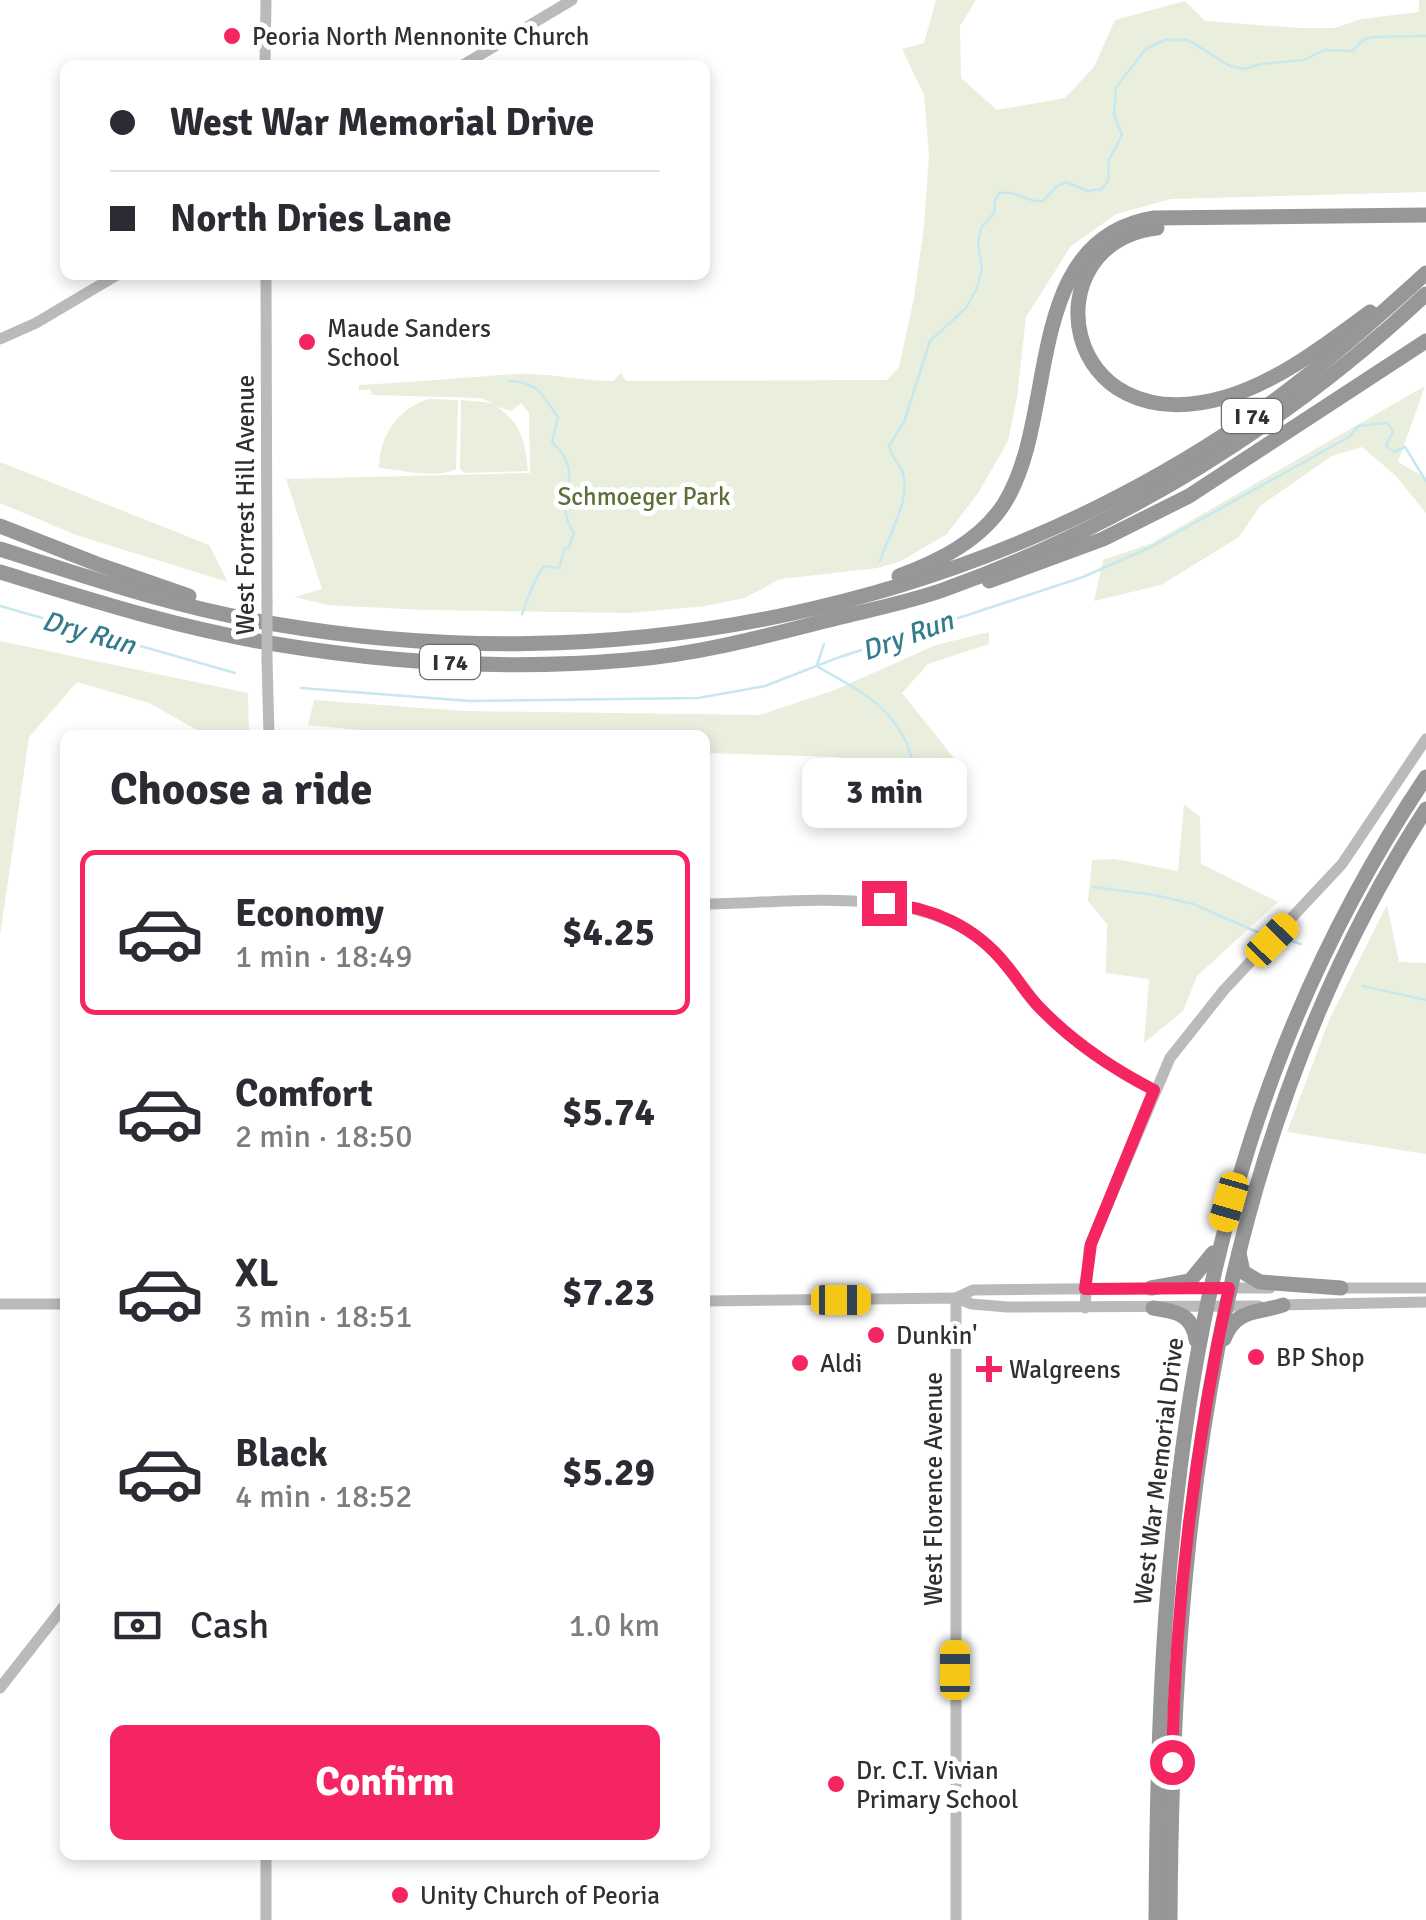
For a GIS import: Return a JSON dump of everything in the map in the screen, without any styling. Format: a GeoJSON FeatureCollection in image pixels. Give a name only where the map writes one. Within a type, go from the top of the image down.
{"type":"FeatureCollection","features":[{"type":"Feature","properties":{"kind":"highway"},"geometry":{"type":"LineString","coordinates":[[629,640],[766,612],[879,582],[935,560],[974,536],[1000,510],[1017,477],[1066,283],[1087,252],[1115,230],[1154,218],[1426,215]]}},
{"type":"Feature","properties":{"kind":"highway"},"geometry":{"type":"LineString","coordinates":[[1426,225],[1144,230],[1114,244],[1090,272],[1079,302],[1079,332],[1096,370],[1121,392],[1158,404],[1197,404],[1234,394],[1280,374],[1406,282],[1426,273]]}},
{"type":"Feature","properties":{"kind":"highway","name":"I 74"},"geometry":{"type":"LineString","coordinates":[[0,549],[140,593],[294,628],[377,638],[473,643],[629,640],[749,623],[877,592],[967,562],[1080,515],[1158,475],[1248,419],[1323,363],[1426,273]]}},
{"type":"Feature","properties":{"kind":"highway","name":"I 74"},"geometry":{"type":"LineString","coordinates":[[0,572],[209,632],[298,648],[401,659],[502,663],[618,661],[750,640],[943,590],[1077,534],[1222,454],[1354,358],[1426,294]]}},
{"type":"Feature","properties":{"kind":"highway"},"geometry":{"type":"LineString","coordinates":[[1354,358],[1379,346],[1426,309]]}},
{"type":"Feature","properties":{"kind":"highway"},"geometry":{"type":"LineString","coordinates":[[1230,471],[1426,330]]}},
{"type":"Feature","properties":{"kind":"highway"},"geometry":{"type":"LineString","coordinates":[[943,590],[973,586],[1103,539],[1165,509],[1230,471],[1426,341]]}},
{"type":"Feature","properties":{"kind":"highway"},"geometry":{"type":"LineString","coordinates":[[0,526],[141,580],[294,628]]}},
{"type":"Feature","properties":{"kind":"highway"},"geometry":{"type":"LineString","coordinates":[[0,580],[128,615],[209,632]]}},
{"type":"Feature","properties":{"kind":"highway","name":"West War Memorial Drive"},"geometry":{"type":"LineString","coordinates":[[1156,1920],[1163,1630],[1179,1464],[1209,1288],[1238,1173],[1313,978],[1363,880],[1426,777]]}},
{"type":"Feature","properties":{"kind":"highway","name":"West War Memorial Drive"},"geometry":{"type":"LineString","coordinates":[[1170,1920],[1176,1677],[1196,1480],[1229,1288],[1274,1123],[1321,1003],[1370,903],[1426,809]]}},
{"type":"Feature","properties":{"kind":"highway"},"geometry":{"type":"LineString","coordinates":[[1152,1288],[1188,1282],[1206,1265],[1214,1252],[1238,1173]]}},
{"type":"Feature","properties":{"kind":"highway"},"geometry":{"type":"LineString","coordinates":[[1240,1242],[1240,1266],[1255,1281],[1341,1288]]}},
{"type":"Feature","properties":{"kind":"highway"},"geometry":{"type":"LineString","coordinates":[[1196,1480],[1228,1328],[1246,1312],[1284,1305]]}},
{"type":"Feature","properties":{"kind":"highway"},"geometry":{"type":"LineString","coordinates":[[1153,1308],[1180,1313],[1191,1322],[1196,1334],[1195,1358]]}},
{"type":"Feature","properties":{"kind":"main road"},"geometry":{"type":"LineString","coordinates":[[265,60],[266,0]]}},
{"type":"Feature","properties":{"kind":"main road"},"geometry":{"type":"LineString","coordinates":[[472,60],[572,0]]}},
{"type":"Feature","properties":{"kind":"main road"},"geometry":{"type":"LineString","coordinates":[[0,339],[36,324],[108,280]]}},
{"type":"Feature","properties":{"kind":"main road","name":"West Forrest Hill Avenue"},"geometry":{"type":"LineString","coordinates":[[266,280],[269,730]]}},
{"type":"Feature","properties":{"kind":"main road"},"geometry":{"type":"LineString","coordinates":[[1085,1308],[1091,1244],[1170,1058],[1194,1026],[1342,864],[1426,739]]}},
{"type":"Feature","properties":{"kind":"main road"},"geometry":{"type":"LineString","coordinates":[[710,904],[884,903],[945,918],[992,949],[1036,1004],[1072,1038],[1154,1090]]}},
{"type":"Feature","properties":{"kind":"main road"},"geometry":{"type":"LineString","coordinates":[[956,1298],[973,1290],[1426,1288]]}},
{"type":"Feature","properties":{"kind":"main road"},"geometry":{"type":"LineString","coordinates":[[1013,1307],[1041,1298],[1073,1296],[1085,1289]]}},
{"type":"Feature","properties":{"kind":"main road"},"geometry":{"type":"LineString","coordinates":[[710,1301],[956,1298],[972,1304],[1085,1308],[1426,1302]]}},
{"type":"Feature","properties":{"kind":"main road","name":"West Florence Avenue"},"geometry":{"type":"LineString","coordinates":[[956,1298],[956,1920]]}},
{"type":"Feature","properties":{"kind":"main road"},"geometry":{"type":"LineString","coordinates":[[0,1304],[60,1304]]}},
{"type":"Feature","properties":{"kind":"main road"},"geometry":{"type":"LineString","coordinates":[[0,1688],[60,1610]]}},
{"type":"Feature","properties":{"kind":"main road"},"geometry":{"type":"LineString","coordinates":[[266,1860],[266,1920]]}},
{"type":"Feature","properties":{"kind":"green space","name":"Schmoeger Park"},"geometry":{"type":"Polygon","coordinates":[[[936,0],[976,0],[960,26],[961,78],[997,110],[1065,98],[1094,67],[1115,20],[1185,1],[1205,21],[1335,28],[1361,19],[1419,12],[1419,0],[1426,0],[1426,192],[1171,199],[1116,214],[1071,246],[1026,317],[1008,441],[978,493],[947,534],[901,561],[878,568],[780,579],[745,598],[705,606],[630,613],[425,610],[328,605],[294,597],[322,589],[286,479],[530,473],[529,413],[521,403],[511,411],[496,406],[521,434],[528,471],[465,473],[460,469],[461,400],[492,403],[481,398],[372,395],[371,390],[359,390],[359,385],[526,374],[613,381],[621,373],[626,381],[887,380],[899,367],[914,298],[929,155],[924,95],[902,49],[924,43],[936,0]]]}},
{"type":"Feature","properties":{"kind":"green space"},"geometry":{"type":"Polygon","coordinates":[[[1425,386],[1398,462],[1426,478],[1426,513],[1395,475],[1362,447],[1332,456],[1260,506],[1239,537],[1161,585],[1094,601],[1103,560],[1152,543],[1425,386]]]}},
{"type":"Feature","properties":{"kind":"green space"},"geometry":{"type":"Polygon","coordinates":[[[428,399],[458,400],[456,469],[428,474],[379,468],[392,425],[407,410],[428,399]]]}},
{"type":"Feature","properties":{"kind":"green space"},"geometry":{"type":"Polygon","coordinates":[[[0,462],[209,545],[228,582],[76,535],[0,503],[0,462]]]}},
{"type":"Feature","properties":{"kind":"green space"},"geometry":{"type":"Polygon","coordinates":[[[989,632],[989,644],[928,664],[902,693],[958,763],[963,781],[947,811],[924,805],[893,778],[837,757],[710,753],[710,730],[361,730],[308,725],[314,700],[463,711],[760,715],[835,690],[936,645],[989,632]]]}},
{"type":"Feature","properties":{"kind":"green space"},"geometry":{"type":"Polygon","coordinates":[[[0,641],[248,693],[249,730],[197,730],[149,703],[77,682],[29,737],[0,936],[0,641]]]}},
{"type":"Feature","properties":{"kind":"green space"},"geometry":{"type":"Polygon","coordinates":[[[1184,804],[1200,817],[1201,864],[1278,902],[1197,976],[1183,1011],[1144,1043],[1149,979],[1106,973],[1107,924],[1088,901],[1092,860],[1115,859],[1178,871],[1184,804]]]}},
{"type":"Feature","properties":{"kind":"green space"},"geometry":{"type":"Polygon","coordinates":[[[1387,905],[1399,962],[1426,963],[1426,1154],[1287,1132],[1330,1018],[1387,905]]]}},
{"type":"Feature","properties":{"kind":"waterway"},"geometry":{"type":"LineString","coordinates":[[880,561],[905,484],[889,446],[904,422],[930,341],[966,308],[977,288],[982,270],[978,244],[981,228],[994,213],[995,200],[999,193],[1007,193],[1043,201],[1066,182],[1088,191],[1102,189],[1108,181],[1109,160],[1122,135],[1114,115],[1116,87],[1146,49],[1165,40],[1188,40],[1230,66],[1246,69],[1304,60],[1324,50],[1352,51],[1371,37],[1426,36]]}},
{"type":"Feature","properties":{"kind":"waterway"},"geometry":{"type":"LineString","coordinates":[[509,381],[533,387],[558,417],[552,442],[568,466],[566,510],[574,533],[559,568],[544,566],[541,570],[522,614]]}},
{"type":"Feature","properties":{"kind":"waterway","name":"Dry Run"},"geometry":{"type":"LineString","coordinates":[[301,688],[470,701],[698,698],[765,686],[837,658],[1083,577],[1151,547],[1349,437],[1358,426],[1387,423],[1393,431],[1386,446],[1394,452],[1405,447],[1426,481]]}},
{"type":"Feature","properties":{"kind":"waterway","name":"Dry Run"},"geometry":{"type":"LineString","coordinates":[[0,606],[235,673]]}},
{"type":"Feature","properties":{"kind":"waterway"},"geometry":{"type":"LineString","coordinates":[[817,665],[824,644]]}},
{"type":"Feature","properties":{"kind":"waterway"},"geometry":{"type":"LineString","coordinates":[[818,667],[878,705],[900,731],[914,766],[933,774]]}},
{"type":"Feature","properties":{"kind":"waterway"},"geometry":{"type":"LineString","coordinates":[[1093,887],[1193,904],[1264,935]]}},
{"type":"Feature","properties":{"kind":"waterway"},"geometry":{"type":"LineString","coordinates":[[1287,940],[1301,944]]}},
{"type":"Feature","properties":{"kind":"waterway"},"geometry":{"type":"LineString","coordinates":[[1363,986],[1426,1000]]}},
{"type":"Feature","properties":{"kind":"place","name":"Peoria North Mennonite Church"},"geometry":{"type":"Point","coordinates":[232,36]}},
{"type":"Feature","properties":{"kind":"place","name":"Maude Sanders School"},"geometry":{"type":"Point","coordinates":[307,342]}},
{"type":"Feature","properties":{"kind":"place","name":"Dunkin'"},"geometry":{"type":"Point","coordinates":[876,1335]}},
{"type":"Feature","properties":{"kind":"place","name":"BP Shop"},"geometry":{"type":"Point","coordinates":[1256,1357]}},
{"type":"Feature","properties":{"kind":"place","name":"Aldi"},"geometry":{"type":"Point","coordinates":[800,1363]}},
{"type":"Feature","properties":{"kind":"place","name":"Walgreens"},"geometry":{"type":"Point","coordinates":[989,1369]}},
{"type":"Feature","properties":{"kind":"place","name":"Dr. C.T. Vivian Primary School"},"geometry":{"type":"Point","coordinates":[836,1784]}},
{"type":"Feature","properties":{"kind":"place","name":"Unity Church of Peoria"},"geometry":{"type":"Point","coordinates":[400,1895]}},
{"type":"Feature","properties":{"kind":"route"},"geometry":{"type":"LineString","coordinates":[[884,903],[925,910],[968,930],[999,956],[1036,1004],[1067,1034],[1104,1062],[1154,1090],[1088,1252],[1085,1289],[1229,1288],[1204,1414],[1188,1538],[1178,1635],[1172,1762]]}}]}
